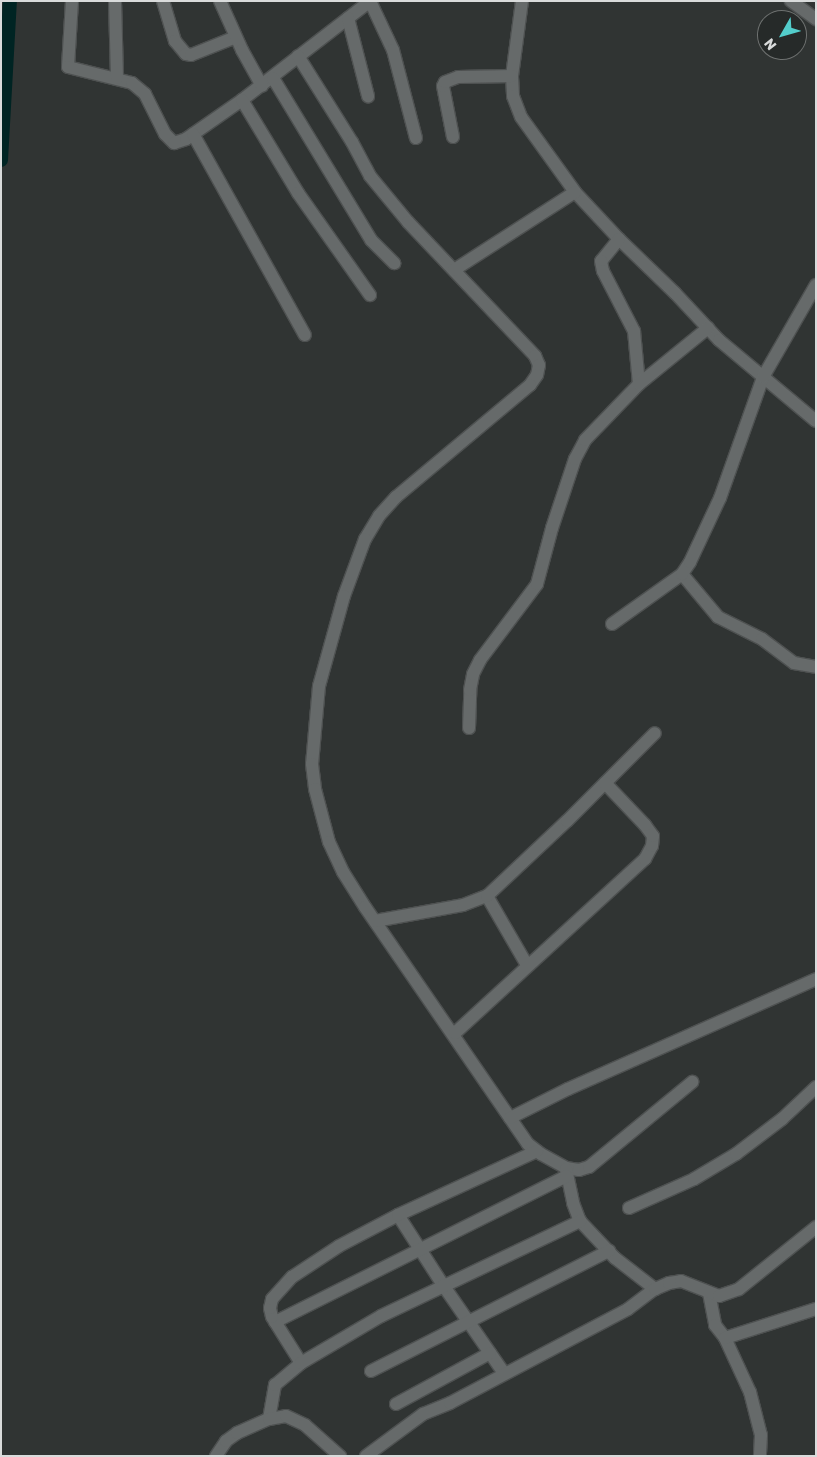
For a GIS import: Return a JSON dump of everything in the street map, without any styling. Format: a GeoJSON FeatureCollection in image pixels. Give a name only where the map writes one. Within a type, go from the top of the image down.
{"type":"FeatureCollection","features":[{"type":"Feature","properties":{"kind":"street"},"geometry":{"type":"LineString","coordinates":[[72,1],[68,66],[132,83],[145,94],[169,140],[174,143],[180,142],[193,134],[267,82],[370,1],[393,50],[416,138]]}},
{"type":"Feature","properties":{"kind":"street"},"geometry":{"type":"LineString","coordinates":[[115,1],[117,78]]}},
{"type":"Feature","properties":{"kind":"street"},"geometry":{"type":"LineString","coordinates":[[163,1],[175,41],[186,54],[191,54],[236,37]]}},
{"type":"Feature","properties":{"kind":"street"},"geometry":{"type":"LineString","coordinates":[[522,1],[512,76],[513,96],[521,117],[575,192],[619,239],[708,328],[763,378],[816,421]]}},
{"type":"Feature","properties":{"kind":"street"},"geometry":{"type":"LineString","coordinates":[[791,1],[816,19]]}},
{"type":"Feature","properties":{"kind":"street"},"geometry":{"type":"LineString","coordinates":[[222,2],[236,37],[371,240],[394,263]]}},
{"type":"Feature","properties":{"kind":"street"},"geometry":{"type":"LineString","coordinates":[[348,18],[368,96]]}},
{"type":"Feature","properties":{"kind":"street"},"geometry":{"type":"LineString","coordinates":[[298,56],[352,142],[370,176],[408,222],[534,356],[539,365],[537,375],[530,385],[396,497],[365,539],[344,596],[319,686],[312,764],[315,788],[329,842],[343,872],[375,921],[528,1144],[566,1172],[573,1203],[580,1221],[609,1252],[655,1289]]}},
{"type":"Feature","properties":{"kind":"street"},"geometry":{"type":"LineString","coordinates":[[453,138],[443,86],[445,82],[458,77],[512,76]]}},
{"type":"Feature","properties":{"kind":"street"},"geometry":{"type":"LineString","coordinates":[[242,100],[298,193],[370,296]]}},
{"type":"Feature","properties":{"kind":"street"},"geometry":{"type":"LineString","coordinates":[[193,134],[306,335]]}},
{"type":"Feature","properties":{"kind":"street"},"geometry":{"type":"LineString","coordinates":[[454,270],[575,192]]}},
{"type":"Feature","properties":{"kind":"street"},"geometry":{"type":"LineString","coordinates":[[619,239],[601,261],[603,272],[634,331],[639,384]]}},
{"type":"Feature","properties":{"kind":"street"},"geometry":{"type":"LineString","coordinates":[[612,624],[682,574],[690,562],[720,498],[763,378],[816,285]]}},
{"type":"Feature","properties":{"kind":"street"},"geometry":{"type":"LineString","coordinates":[[468,728],[470,690],[473,674],[480,660],[537,584],[552,528],[575,459],[585,440],[639,384],[708,328]]}},
{"type":"Feature","properties":{"kind":"street"},"geometry":{"type":"LineString","coordinates":[[682,574],[718,618],[762,639],[794,663],[816,667]]}},
{"type":"Feature","properties":{"kind":"street"},"geometry":{"type":"LineString","coordinates":[[375,921],[462,905],[487,896],[655,733]]}},
{"type":"Feature","properties":{"kind":"street"},"geometry":{"type":"LineString","coordinates":[[454,1034],[528,964],[605,897],[645,859],[652,846],[653,836],[605,783]]}},
{"type":"Feature","properties":{"kind":"street"},"geometry":{"type":"LineString","coordinates":[[487,896],[528,964]]}},
{"type":"Feature","properties":{"kind":"street"},"geometry":{"type":"LineString","coordinates":[[510,1118],[568,1089],[816,979]]}},
{"type":"Feature","properties":{"kind":"street"},"geometry":{"type":"LineString","coordinates":[[275,1322],[566,1172],[590,1167],[692,1082]]}},
{"type":"Feature","properties":{"kind":"street"},"geometry":{"type":"LineString","coordinates":[[629,1208],[694,1180],[736,1154],[782,1119],[816,1087]]}},
{"type":"Feature","properties":{"kind":"street"},"geometry":{"type":"LineString","coordinates":[[301,1362],[275,1322],[270,1308],[272,1299],[292,1276],[338,1246],[398,1215],[537,1151]]}},
{"type":"Feature","properties":{"kind":"street"},"geometry":{"type":"LineString","coordinates":[[398,1215],[443,1285],[504,1373]]}},
{"type":"Feature","properties":{"kind":"street"},"geometry":{"type":"LineString","coordinates":[[269,1419],[275,1385],[301,1362],[374,1320],[443,1285],[580,1221]]}},
{"type":"Feature","properties":{"kind":"street"},"geometry":{"type":"LineString","coordinates":[[366,1456],[423,1414],[450,1403],[628,1309],[655,1289],[669,1282],[681,1281],[719,1296],[739,1289],[816,1227]]}},
{"type":"Feature","properties":{"kind":"street"},"geometry":{"type":"LineString","coordinates":[[371,1371],[609,1252]]}},
{"type":"Feature","properties":{"kind":"street"},"geometry":{"type":"LineString","coordinates":[[709,1293],[715,1325],[725,1338],[750,1392],[760,1435],[760,1456]]}},
{"type":"Feature","properties":{"kind":"street"},"geometry":{"type":"LineString","coordinates":[[725,1338],[816,1309]]}},
{"type":"Feature","properties":{"kind":"street"},"geometry":{"type":"LineString","coordinates":[[396,1404],[490,1353]]}},
{"type":"Feature","properties":{"kind":"street"},"geometry":{"type":"LineString","coordinates":[[216,1456],[226,1441],[237,1433],[269,1419],[286,1416],[298,1420],[340,1456]]}},
{"type":"Feature","properties":{"kind":"waterway"},"geometry":{"type":"LineString","coordinates":[[1,160],[10,1]]}}]}
